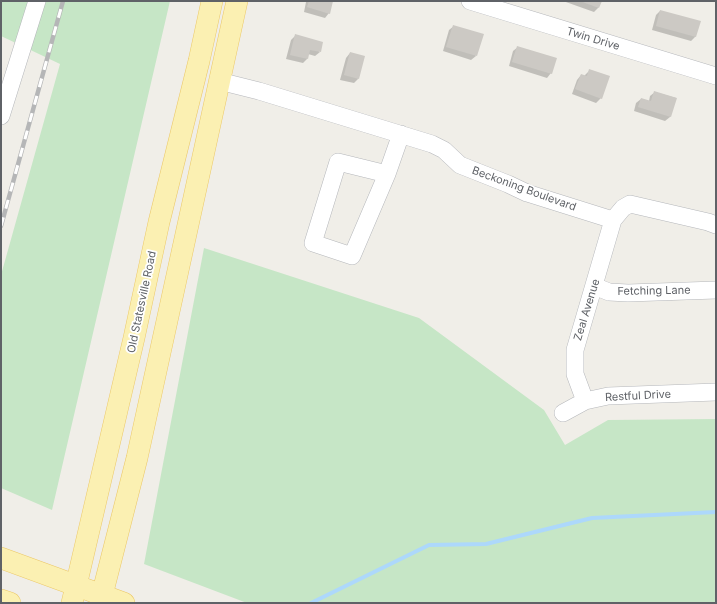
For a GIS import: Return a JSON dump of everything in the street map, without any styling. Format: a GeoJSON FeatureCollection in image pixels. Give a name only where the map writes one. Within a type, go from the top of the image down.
{"type":"FeatureCollection","features":[{"type":"Feature","properties":{"kind":"main road","name":"Old Statesville Road"},"geometry":{"type":"LineString","coordinates":[[74,595],[159,222],[199,61],[212,1]]}},
{"type":"Feature","properties":{"kind":"main road"},"geometry":{"type":"LineString","coordinates":[[101,599],[139,451],[237,1]]}},
{"type":"Feature","properties":{"kind":"main road"},"geometry":{"type":"LineString","coordinates":[[1,558],[74,595],[124,603]]}},
{"type":"Feature","properties":{"kind":"main road"},"geometry":{"type":"LineString","coordinates":[[1,600],[10,603]]}},
{"type":"Feature","properties":{"kind":"street"},"geometry":{"type":"LineString","coordinates":[[1,116],[37,1]]}},
{"type":"Feature","properties":{"kind":"street","name":"Twin Drive"},"geometry":{"type":"LineString","coordinates":[[470,1],[716,76]]}},
{"type":"Feature","properties":{"kind":"street","name":"Beckoning Boulevard"},"geometry":{"type":"LineString","coordinates":[[220,81],[260,91],[432,144],[444,150],[460,165],[527,193],[613,220]]}},
{"type":"Feature","properties":{"kind":"street"},"geometry":{"type":"LineString","coordinates":[[388,174],[338,162],[314,243],[352,256],[388,174],[401,134]]}},
{"type":"Feature","properties":{"kind":"street"},"geometry":{"type":"LineString","coordinates":[[613,220],[623,208],[630,204],[716,224]]}},
{"type":"Feature","properties":{"kind":"street","name":"Zeal Avenue"},"geometry":{"type":"LineString","coordinates":[[585,401],[575,374],[575,350],[613,220]]}},
{"type":"Feature","properties":{"kind":"street","name":"Fetching Lane"},"geometry":{"type":"LineString","coordinates":[[594,286],[609,292],[716,290]]}},
{"type":"Feature","properties":{"kind":"street","name":"Restful Drive"},"geometry":{"type":"LineString","coordinates":[[563,413],[585,401],[608,396],[716,392]]}},
{"type":"Feature","properties":{"kind":"green space"},"geometry":{"type":"Polygon","coordinates":[[[1,1],[170,1],[52,510],[1,488],[1,275],[60,64],[1,36],[1,1]]]}},
{"type":"Feature","properties":{"kind":"green space"},"geometry":{"type":"Polygon","coordinates":[[[204,248],[419,318],[544,410],[565,445],[608,420],[716,419],[716,603],[247,603],[144,564],[204,248]]]}},
{"type":"Feature","properties":{"kind":"building"},"geometry":{"type":"Polygon","coordinates":[[[309,1],[333,1],[330,14],[307,7],[309,1]]]}},
{"type":"Feature","properties":{"kind":"building"},"geometry":{"type":"Polygon","coordinates":[[[580,1],[602,1],[599,8],[580,1]]]}},
{"type":"Feature","properties":{"kind":"building"},"geometry":{"type":"Polygon","coordinates":[[[660,10],[701,21],[696,37],[656,26],[660,10]]]}},
{"type":"Feature","properties":{"kind":"building"},"geometry":{"type":"Polygon","coordinates":[[[453,25],[484,34],[477,56],[446,47],[453,25]]]}},
{"type":"Feature","properties":{"kind":"building"},"geometry":{"type":"Polygon","coordinates":[[[295,34],[323,42],[321,52],[310,50],[308,59],[290,55],[295,34]]]}},
{"type":"Feature","properties":{"kind":"building"},"geometry":{"type":"Polygon","coordinates":[[[517,46],[557,58],[552,74],[512,62],[517,46]]]}},
{"type":"Feature","properties":{"kind":"building"},"geometry":{"type":"Polygon","coordinates":[[[350,52],[365,56],[359,79],[344,75],[350,52]]]}},
{"type":"Feature","properties":{"kind":"building"},"geometry":{"type":"Polygon","coordinates":[[[589,69],[610,76],[602,99],[575,89],[581,74],[587,76],[589,69]]]}},
{"type":"Feature","properties":{"kind":"building"},"geometry":{"type":"Polygon","coordinates":[[[654,91],[677,98],[671,117],[638,107],[641,98],[651,101],[654,91]]]}},
{"type":"Feature","properties":{"kind":"waterway"},"geometry":{"type":"LineString","coordinates":[[311,603],[429,545],[486,544],[592,518],[716,512]]}},
{"type":"Feature","properties":{"kind":"railway"},"geometry":{"type":"LineString","coordinates":[[1,226],[63,1]]}}]}
